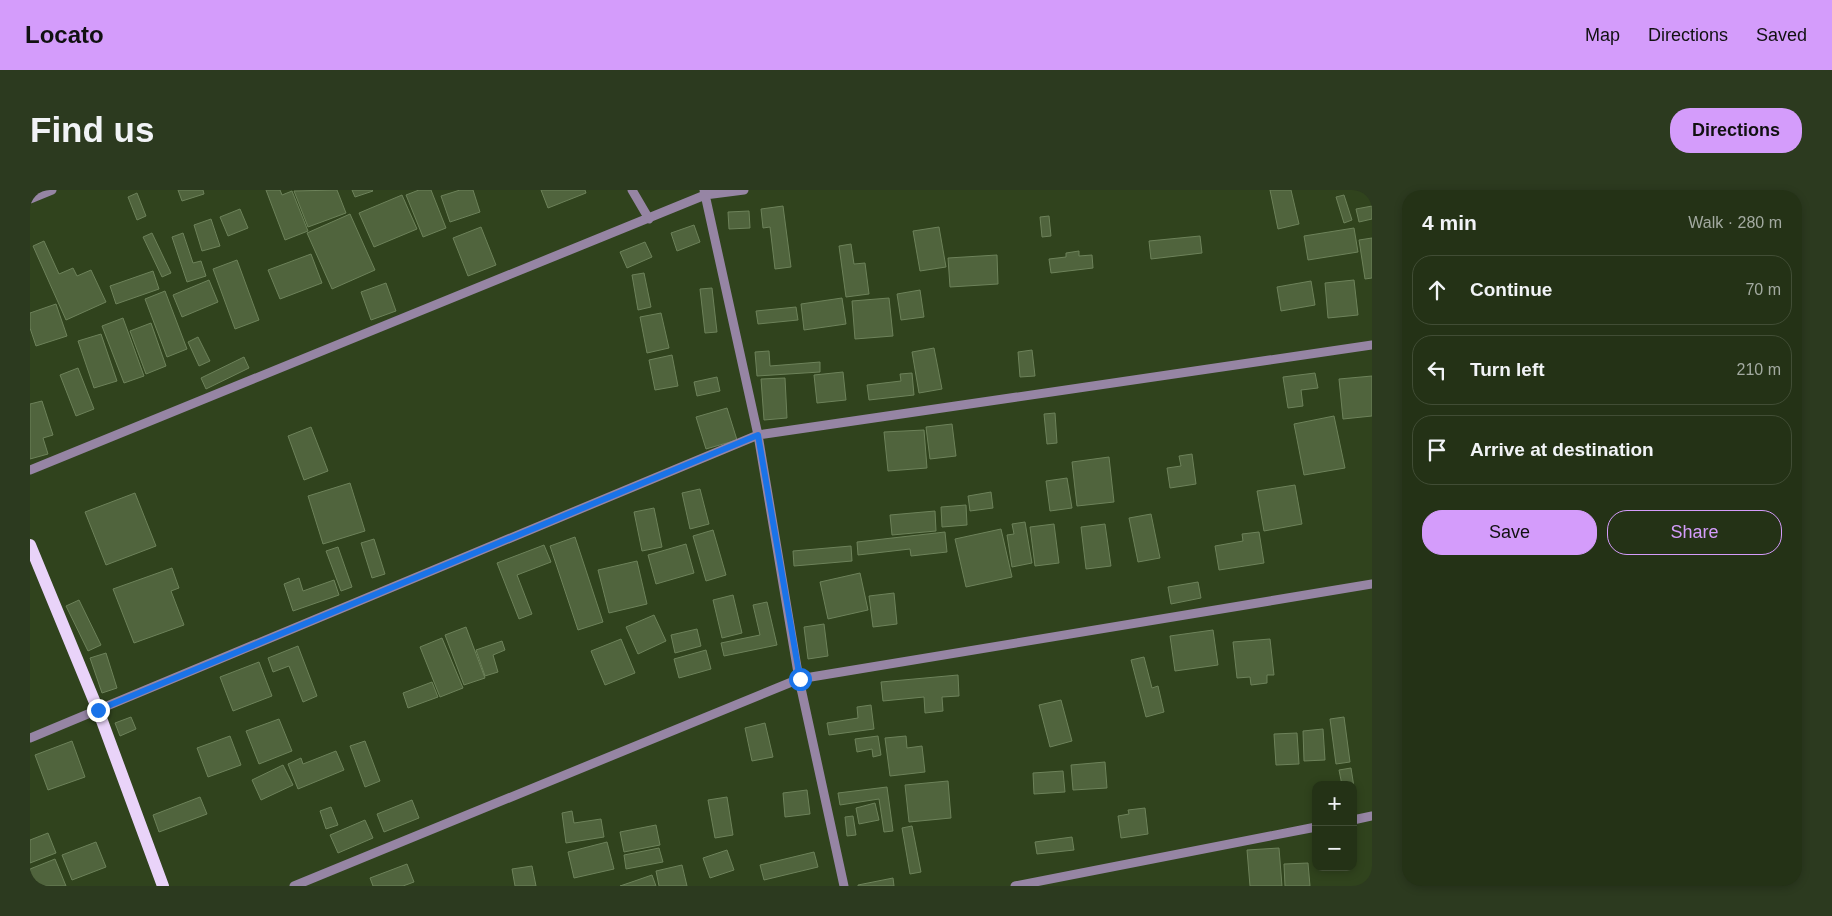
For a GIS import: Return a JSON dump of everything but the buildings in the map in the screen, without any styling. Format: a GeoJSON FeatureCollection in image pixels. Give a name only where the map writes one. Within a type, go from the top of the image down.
{"type":"FeatureCollection","features":[{"type":"Feature","properties":{"kind":"main road"},"geometry":{"type":"LineString","coordinates":[[30,545],[98,710],[163,886]]}},
{"type":"Feature","properties":{"kind":"street"},"geometry":{"type":"LineString","coordinates":[[30,199],[52,190]]}},
{"type":"Feature","properties":{"kind":"street"},"geometry":{"type":"LineString","coordinates":[[632,190],[649,218]]}},
{"type":"Feature","properties":{"kind":"street"},"geometry":{"type":"LineString","coordinates":[[30,470],[649,218],[704,193],[744,190]]}},
{"type":"Feature","properties":{"kind":"street"},"geometry":{"type":"LineString","coordinates":[[704,193],[758,435],[800,679],[844,886]]}},
{"type":"Feature","properties":{"kind":"street"},"geometry":{"type":"LineString","coordinates":[[30,738],[758,435],[1372,345]]}},
{"type":"Feature","properties":{"kind":"street"},"geometry":{"type":"LineString","coordinates":[[294,886],[800,679],[1372,584]]}},
{"type":"Feature","properties":{"kind":"street"},"geometry":{"type":"LineString","coordinates":[[1357,819],[1372,816]]}},
{"type":"Feature","properties":{"kind":"street"},"geometry":{"type":"LineString","coordinates":[[1015,886],[1312,828]]}},
{"type":"Feature","properties":{"kind":"route"},"geometry":{"type":"LineString","coordinates":[[98,710],[758,435],[800,679]]}}]}
